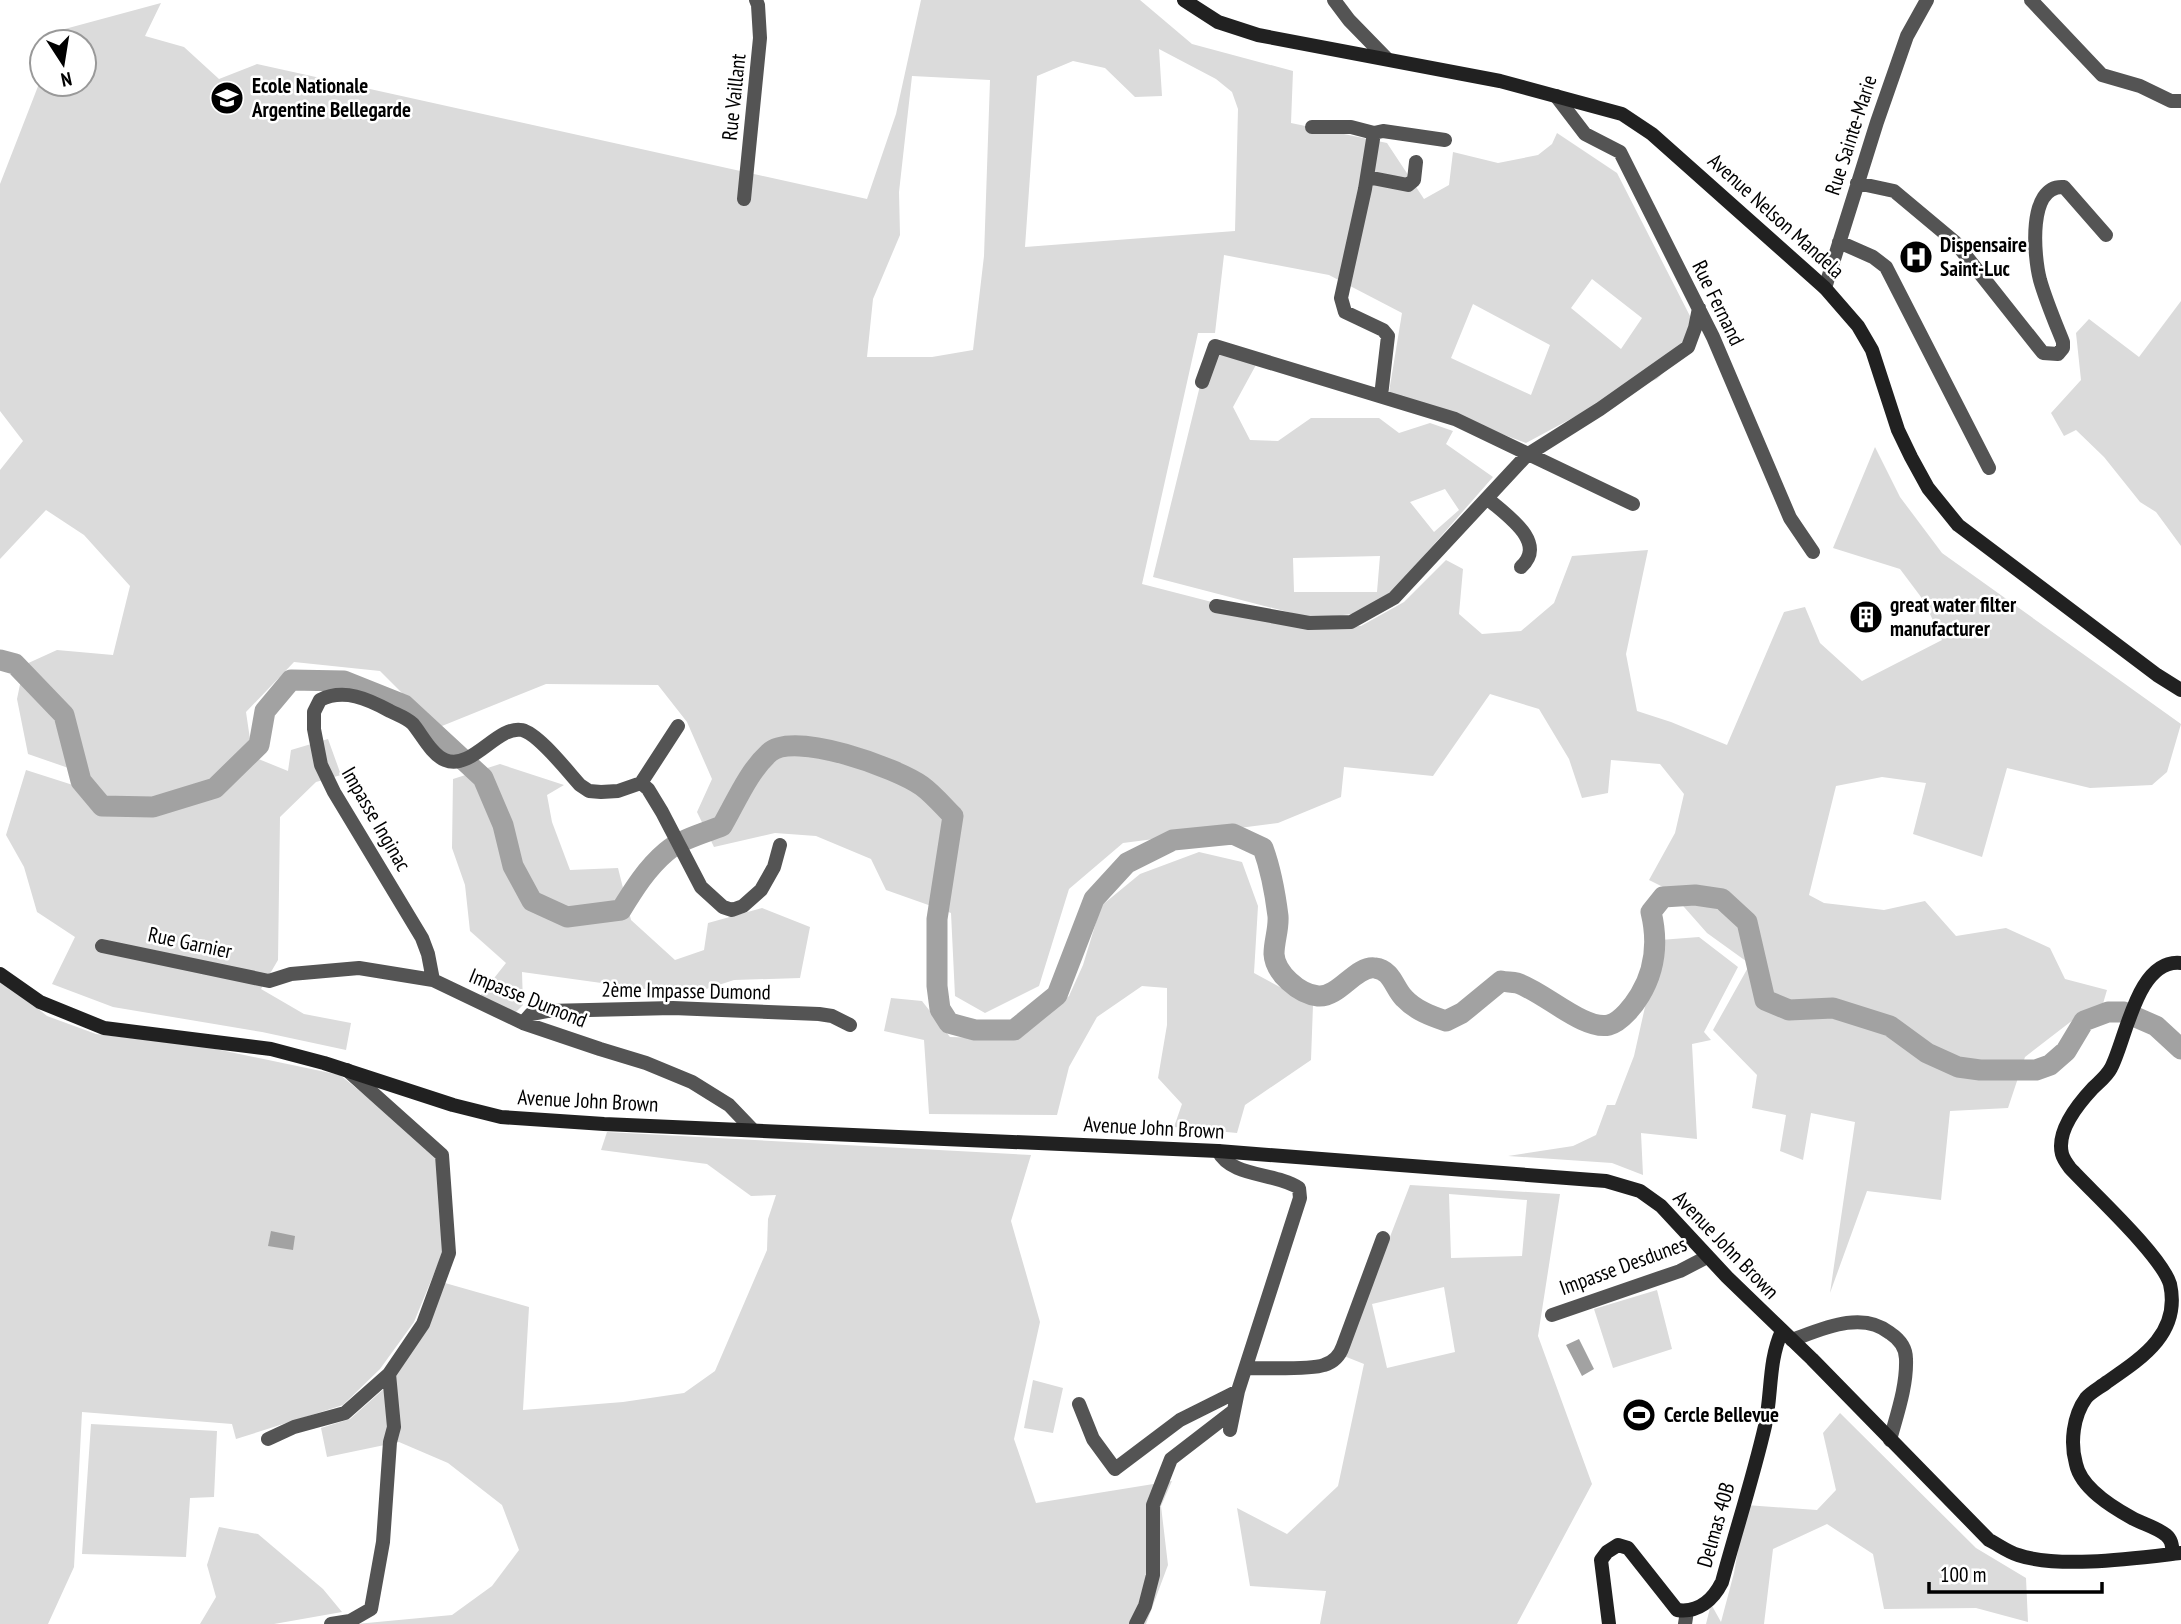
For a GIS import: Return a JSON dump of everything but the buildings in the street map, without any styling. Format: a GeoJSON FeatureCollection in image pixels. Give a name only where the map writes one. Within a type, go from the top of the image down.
{"type":"FeatureCollection","features":[{"type":"Feature","properties":{"kind":"street","name":"Rue Vaillant"},"geometry":{"type":"LineString","coordinates":[[744,198],[760,38],[756,0]]}},
{"type":"Feature","properties":{"kind":"street","name":"Avenue Nelson Mandela"},"geometry":{"type":"LineString","coordinates":[[1184,0],[1218,22],[1258,35],[1500,80],[1622,114],[1652,134],[1825,288],[1858,326],[1872,351],[1898,430],[1911,457],[1928,488],[1958,525],[2157,675],[2181,690]]}},
{"type":"Feature","properties":{"kind":"street"},"geometry":{"type":"LineString","coordinates":[[1334,0],[1349,20],[1386,58]]}},
{"type":"Feature","properties":{"kind":"street","name":"Rue Sainte-Marie"},"geometry":{"type":"LineString","coordinates":[[1825,288],[1907,36],[1927,0]]}},
{"type":"Feature","properties":{"kind":"street"},"geometry":{"type":"LineString","coordinates":[[2031,0],[2102,75],[2140,86],[2171,101],[2181,101]]}},
{"type":"Feature","properties":{"kind":"street","name":"Rue Fernand"},"geometry":{"type":"LineString","coordinates":[[1556,96],[1585,134],[1620,152],[1699,308],[1790,518],[1813,552]]}},
{"type":"Feature","properties":{"kind":"street"},"geometry":{"type":"LineString","coordinates":[[1312,127],[1351,127],[1374,133],[1383,131],[1445,140]]}},
{"type":"Feature","properties":{"kind":"street"},"geometry":{"type":"LineString","coordinates":[[1374,133],[1341,298],[1345,312],[1383,330],[1388,336],[1381,396]]}},
{"type":"Feature","properties":{"kind":"street"},"geometry":{"type":"LineString","coordinates":[[1367,177],[1408,185],[1414,180],[1416,162]]}},
{"type":"Feature","properties":{"kind":"street"},"geometry":{"type":"LineString","coordinates":[[1857,183],[1894,191],[1955,242],[2043,353],[2050,355],[2058,354],[2063,348],[2063,342],[2041,282],[2035,254],[2038,205],[2042,196],[2058,187],[2064,187],[2106,235]]}},
{"type":"Feature","properties":{"kind":"street"},"geometry":{"type":"LineString","coordinates":[[1839,242],[1873,257],[1886,267],[1989,468]]}},
{"type":"Feature","properties":{"kind":"street"},"geometry":{"type":"LineString","coordinates":[[1216,606],[1310,623],[1351,622],[1394,598],[1527,455],[1600,409],[1688,347],[1699,308]]}},
{"type":"Feature","properties":{"kind":"street"},"geometry":{"type":"LineString","coordinates":[[1202,382],[1215,346],[1455,419],[1633,504]]}},
{"type":"Feature","properties":{"kind":"street"},"geometry":{"type":"LineString","coordinates":[[1488,499],[1512,520],[1529,540],[1529,557],[1521,567]]}},
{"type":"Feature","properties":{"kind":"street","name":"Impasse Inginac"},"geometry":{"type":"LineString","coordinates":[[433,980],[422,938],[334,792],[321,765],[314,729],[314,712],[320,700],[331,694],[347,694],[373,701],[410,721],[444,760],[456,762],[471,756],[511,731],[522,730],[533,736],[589,791],[618,791],[641,783]]}},
{"type":"Feature","properties":{"kind":"street"},"geometry":{"type":"LineString","coordinates":[[678,726],[641,783],[648,789],[701,887],[723,907],[732,910],[744,906],[761,890],[774,867],[780,845]]}},
{"type":"Feature","properties":{"kind":"street","name":"Rue Garnier"},"geometry":{"type":"LineString","coordinates":[[102,946],[269,981]]}},
{"type":"Feature","properties":{"kind":"street"},"geometry":{"type":"LineString","coordinates":[[2177,1553],[2166,1535],[2130,1517],[2088,1487],[2076,1467],[2072,1436],[2078,1414],[2087,1397],[2149,1353],[2165,1332],[2175,1310],[2170,1283],[2156,1260],[2070,1168],[2061,1153],[2064,1132],[2075,1107],[2110,1071],[2144,985],[2156,971],[2175,962],[2181,963]]}},
{"type":"Feature","properties":{"kind":"street","name":"Impasse Dumond"},"geometry":{"type":"LineString","coordinates":[[269,981],[291,974],[359,968],[433,980],[523,1023],[646,1063],[692,1082],[729,1105],[752,1129]]}},
{"type":"Feature","properties":{"kind":"street","name":"Avenue John Brown"},"geometry":{"type":"LineString","coordinates":[[0,973],[40,1002],[104,1028],[271,1049],[347,1070],[453,1105],[501,1117],[1217,1151],[1606,1181],[1640,1191],[1661,1206],[1707,1257],[1989,1540],[2014,1554],[2029,1558],[2082,1561],[2177,1553]]}},
{"type":"Feature","properties":{"kind":"street","name":"2ème Impasse Dumond"},"geometry":{"type":"LineString","coordinates":[[523,1023],[531,1014],[547,1011],[673,1008],[819,1014],[832,1016],[850,1025]]}},
{"type":"Feature","properties":{"kind":"street"},"geometry":{"type":"LineString","coordinates":[[268,1439],[294,1427],[345,1413],[388,1374],[423,1324],[447,1275],[449,1253],[442,1155],[347,1070]]}},
{"type":"Feature","properties":{"kind":"street"},"geometry":{"type":"LineString","coordinates":[[1217,1151],[1223,1161],[1240,1169],[1290,1182],[1299,1188],[1300,1198],[1238,1391],[1230,1430]]}},
{"type":"Feature","properties":{"kind":"street"},"geometry":{"type":"LineString","coordinates":[[1245,1368],[1313,1367],[1325,1365],[1337,1358],[1382,1238]]}},
{"type":"Feature","properties":{"kind":"street","name":"Impasse Desdunes"},"geometry":{"type":"LineString","coordinates":[[1552,1315],[1680,1271],[1707,1257]]}},
{"type":"Feature","properties":{"kind":"street"},"geometry":{"type":"LineString","coordinates":[[1787,1336],[1863,1321],[1882,1326],[1900,1340],[1906,1357],[1901,1396],[1890,1440]]}},
{"type":"Feature","properties":{"kind":"street","name":"Delmas 40B"},"geometry":{"type":"LineString","coordinates":[[1609,1624],[1601,1560],[1618,1545],[1628,1548],[1670,1604],[1686,1618],[1717,1592],[1766,1423],[1777,1342],[1787,1336]]}},
{"type":"Feature","properties":{"kind":"street"},"geometry":{"type":"LineString","coordinates":[[331,1624],[350,1621],[371,1609],[383,1542],[390,1442],[394,1427],[388,1374]]}},
{"type":"Feature","properties":{"kind":"street"},"geometry":{"type":"LineString","coordinates":[[1079,1404],[1093,1439],[1115,1469],[1181,1420],[1238,1391]]}},
{"type":"Feature","properties":{"kind":"street"},"geometry":{"type":"LineString","coordinates":[[1136,1624],[1145,1606],[1153,1575],[1153,1505],[1171,1460],[1232,1412]]}},
{"type":"Feature","properties":{"kind":"shaded area"},"geometry":{"type":"Polygon","coordinates":[[[921,0],[1140,0],[1192,44],[1293,71],[1291,123],[1387,143],[1424,199],[1449,185],[1453,152],[1498,163],[1538,155],[1552,144],[1557,133],[1617,173],[1692,320],[1686,350],[1657,379],[1615,395],[1526,443],[1389,392],[1402,313],[1329,275],[1224,255],[1215,333],[1198,333],[1142,584],[1313,628],[1361,626],[1404,602],[1446,560],[1463,569],[1459,614],[1482,634],[1521,631],[1554,603],[1572,556],[1648,550],[1626,654],[1637,711],[1727,745],[1784,612],[1805,607],[1820,643],[1862,681],[1942,640],[1924,601],[1900,569],[1833,548],[1875,447],[1900,497],[1942,553],[2181,724],[2167,772],[2152,785],[2090,788],[2007,768],[1982,857],[1913,834],[1926,783],[1882,777],[1836,786],[1809,895],[1824,903],[1884,910],[1925,901],[1956,936],[2006,928],[2050,948],[2065,979],[2107,990],[2102,1007],[2082,1013],[2025,1057],[2008,1108],[1950,1111],[1941,1200],[1867,1191],[1830,1293],[1855,1122],[1811,1113],[1803,1160],[1780,1151],[1786,1115],[1752,1108],[1757,1075],[1713,1030],[1750,964],[1707,933],[1669,890],[1649,880],[1675,833],[1684,794],[1660,764],[1611,760],[1608,793],[1582,798],[1569,759],[1539,709],[1490,694],[1433,776],[1344,767],[1341,797],[1278,823],[1123,843],[1069,889],[1039,986],[985,1013],[955,996],[951,913],[886,890],[871,859],[816,836],[775,833],[714,847],[697,812],[712,779],[687,722],[658,685],[546,684],[437,728],[380,671],[294,662],[246,712],[251,746],[211,784],[152,801],[105,799],[80,772],[28,754],[17,699],[24,665],[57,650],[113,655],[130,586],[84,535],[46,510],[0,559],[0,470],[23,441],[0,411],[0,184],[33,98],[98,98],[98,28],[68,28],[161,3],[145,36],[184,47],[219,79],[257,64],[867,199],[896,114],[921,0]],[[1159,49],[1162,96],[1135,97],[1105,68],[1073,61],[1037,76],[1025,247],[1235,231],[1238,109],[1232,92],[1216,79],[1159,49]],[[912,76],[899,192],[900,235],[873,299],[867,357],[932,357],[973,350],[984,256],[990,80],[912,76]],[[1592,279],[1571,308],[1621,349],[1642,318],[1592,279]],[[1473,304],[1451,358],[1531,395],[1550,345],[1473,304]]]}},
{"type":"Feature","properties":{"kind":"shaded area"},"geometry":{"type":"Polygon","coordinates":[[[2181,301],[2181,546],[2156,512],[2140,502],[2104,457],[2076,430],[2064,436],[2051,413],[2081,380],[2076,333],[2089,319],[2139,357],[2181,301]]]}},
{"type":"Feature","properties":{"kind":"shaded area"},"geometry":{"type":"Polygon","coordinates":[[[1209,349],[1257,363],[1233,407],[1250,440],[1278,441],[1311,418],[1379,418],[1399,433],[1430,423],[1453,431],[1446,444],[1493,477],[1393,591],[1353,614],[1311,618],[1153,577],[1209,349]],[[1445,489],[1410,502],[1434,532],[1459,510],[1445,489]],[[1380,556],[1293,558],[1294,592],[1377,592],[1380,556]]]}},
{"type":"Feature","properties":{"kind":"shaded area"},"geometry":{"type":"Polygon","coordinates":[[[328,739],[341,775],[316,782],[280,817],[278,960],[261,989],[304,1014],[351,1023],[346,1050],[262,1032],[113,1007],[52,984],[75,937],[37,912],[24,867],[6,835],[26,770],[76,786],[97,809],[155,811],[223,788],[256,758],[288,771],[291,750],[328,739]]]}},
{"type":"Feature","properties":{"kind":"shaded area"},"geometry":{"type":"Polygon","coordinates":[[[500,764],[564,785],[547,795],[552,822],[570,870],[618,868],[631,920],[675,960],[704,950],[708,923],[762,908],[810,927],[800,978],[734,980],[688,995],[522,972],[523,1005],[515,1013],[480,996],[506,963],[470,931],[465,885],[452,848],[453,779],[500,764]]]}},
{"type":"Feature","properties":{"kind":"shaded area"},"geometry":{"type":"Polygon","coordinates":[[[1199,852],[1242,862],[1258,906],[1254,973],[1313,1005],[1311,1060],[1245,1105],[1237,1133],[1174,1127],[1182,1104],[1158,1078],[1167,1025],[1167,988],[1142,986],[1097,1017],[1069,1067],[1057,1115],[929,1114],[924,1040],[884,1031],[891,998],[922,1001],[950,1037],[1019,1039],[1069,996],[1083,965],[1101,906],[1140,874],[1199,852]]]}},
{"type":"Feature","properties":{"kind":"shaded area"},"geometry":{"type":"Polygon","coordinates":[[[1699,937],[1738,967],[1704,1032],[1711,1040],[1692,1044],[1697,1139],[1641,1133],[1643,1175],[1612,1163],[1508,1156],[1573,1146],[1596,1135],[1607,1105],[1615,1105],[1634,1056],[1660,940],[1699,937]]]}},
{"type":"Feature","properties":{"kind":"shaded area"},"geometry":{"type":"Polygon","coordinates":[[[0,978],[47,1016],[96,1034],[206,1047],[340,1075],[440,1156],[442,1254],[414,1322],[380,1369],[343,1405],[236,1439],[232,1424],[82,1412],[74,1567],[48,1624],[0,1624],[0,978]]]}},
{"type":"Feature","properties":{"kind":"shaded area"},"geometry":{"type":"Polygon","coordinates":[[[607,1132],[1031,1155],[1011,1221],[1040,1322],[1014,1439],[1036,1503],[1172,1481],[1161,1506],[1168,1565],[1146,1624],[356,1624],[452,1615],[492,1586],[519,1550],[502,1505],[448,1463],[399,1442],[327,1457],[321,1428],[350,1419],[386,1387],[445,1283],[529,1307],[523,1410],[623,1402],[684,1393],[715,1371],[767,1250],[768,1219],[776,1195],[751,1196],[707,1164],[601,1150],[607,1132]]]}},
{"type":"Feature","properties":{"kind":"shaded area"},"geometry":{"type":"Polygon","coordinates":[[[1410,1185],[1560,1194],[1538,1336],[1592,1484],[1517,1624],[1320,1624],[1326,1591],[1250,1586],[1237,1508],[1287,1534],[1338,1486],[1364,1364],[1344,1356],[1410,1185]],[[1449,1194],[1451,1258],[1522,1256],[1527,1200],[1449,1194]],[[1444,1287],[1372,1304],[1387,1368],[1455,1352],[1444,1287]]]}},
{"type":"Feature","properties":{"kind":"shaded area"},"geometry":{"type":"Polygon","coordinates":[[[271,1231],[295,1236],[293,1250],[268,1246],[271,1231]]]}},
{"type":"Feature","properties":{"kind":"shaded area"},"geometry":{"type":"Polygon","coordinates":[[[1657,1290],[1672,1349],[1613,1368],[1594,1309],[1657,1290]]]}},
{"type":"Feature","properties":{"kind":"shaded area"},"geometry":{"type":"Polygon","coordinates":[[[1579,1339],[1594,1369],[1582,1376],[1566,1345],[1579,1339]]]}},
{"type":"Feature","properties":{"kind":"shaded area"},"geometry":{"type":"Polygon","coordinates":[[[1033,1380],[1063,1388],[1053,1433],[1024,1428],[1033,1380]]]}},
{"type":"Feature","properties":{"kind":"shaded area"},"geometry":{"type":"Polygon","coordinates":[[[1840,1413],[1976,1548],[2026,1578],[2028,1622],[1976,1608],[1884,1609],[1873,1554],[1827,1524],[1773,1549],[1764,1624],[1706,1624],[1711,1604],[1721,1622],[1734,1573],[1746,1505],[1817,1510],[1836,1490],[1823,1433],[1840,1413]]]}},
{"type":"Feature","properties":{"kind":"shaded area"},"geometry":{"type":"Polygon","coordinates":[[[91,1424],[217,1431],[214,1497],[190,1498],[186,1557],[82,1554],[91,1424]]]}},
{"type":"Feature","properties":{"kind":"shaded area"},"geometry":{"type":"Polygon","coordinates":[[[219,1527],[258,1534],[323,1589],[342,1612],[274,1624],[200,1624],[216,1597],[207,1565],[219,1527]]]}},
{"type":"Feature","properties":{"kind":"waterway"},"geometry":{"type":"LineString","coordinates":[[0,660],[15,664],[64,715],[81,781],[102,806],[153,807],[215,788],[259,745],[265,711],[291,680],[344,681],[404,705],[483,778],[503,825],[513,866],[532,901],[567,917],[621,910],[647,872],[672,847],[722,826],[749,778],[769,753],[781,747],[800,746],[845,754],[891,770],[922,786],[953,816],[937,919],[937,986],[940,1009],[949,1023],[975,1030],[1014,1030],[1057,995],[1094,899],[1127,863],[1173,840],[1233,834],[1263,848],[1278,916],[1275,961],[1283,975],[1296,987],[1318,996],[1333,992],[1361,971],[1375,968],[1385,972],[1413,1006],[1446,1021],[1462,1013],[1501,981],[1527,987],[1588,1022],[1609,1025],[1631,1008],[1649,976],[1655,944],[1651,912],[1663,897],[1695,895],[1722,899],[1747,922],[1765,1000],[1789,1010],[1833,1008],[1890,1026],[1927,1053],[1958,1067],[1980,1070],[2036,1070],[2050,1065],[2066,1051],[2084,1021],[2108,1012],[2124,1012],[2156,1026],[2181,1049]]}},
{"type":"Feature","properties":{"kind":"place","name":"Ecole Nationale Argentine Bellegarde"},"geometry":{"type":"Point","coordinates":[227,98]}},
{"type":"Feature","properties":{"kind":"place","name":"Dispensaire Saint-Luc"},"geometry":{"type":"Point","coordinates":[1916,257]}},
{"type":"Feature","properties":{"kind":"place","name":"great water filter manufacturer"},"geometry":{"type":"Point","coordinates":[1866,617]}},
{"type":"Feature","properties":{"kind":"place","name":"Cercle Bellevue"},"geometry":{"type":"Point","coordinates":[1639,1415]}}]}
